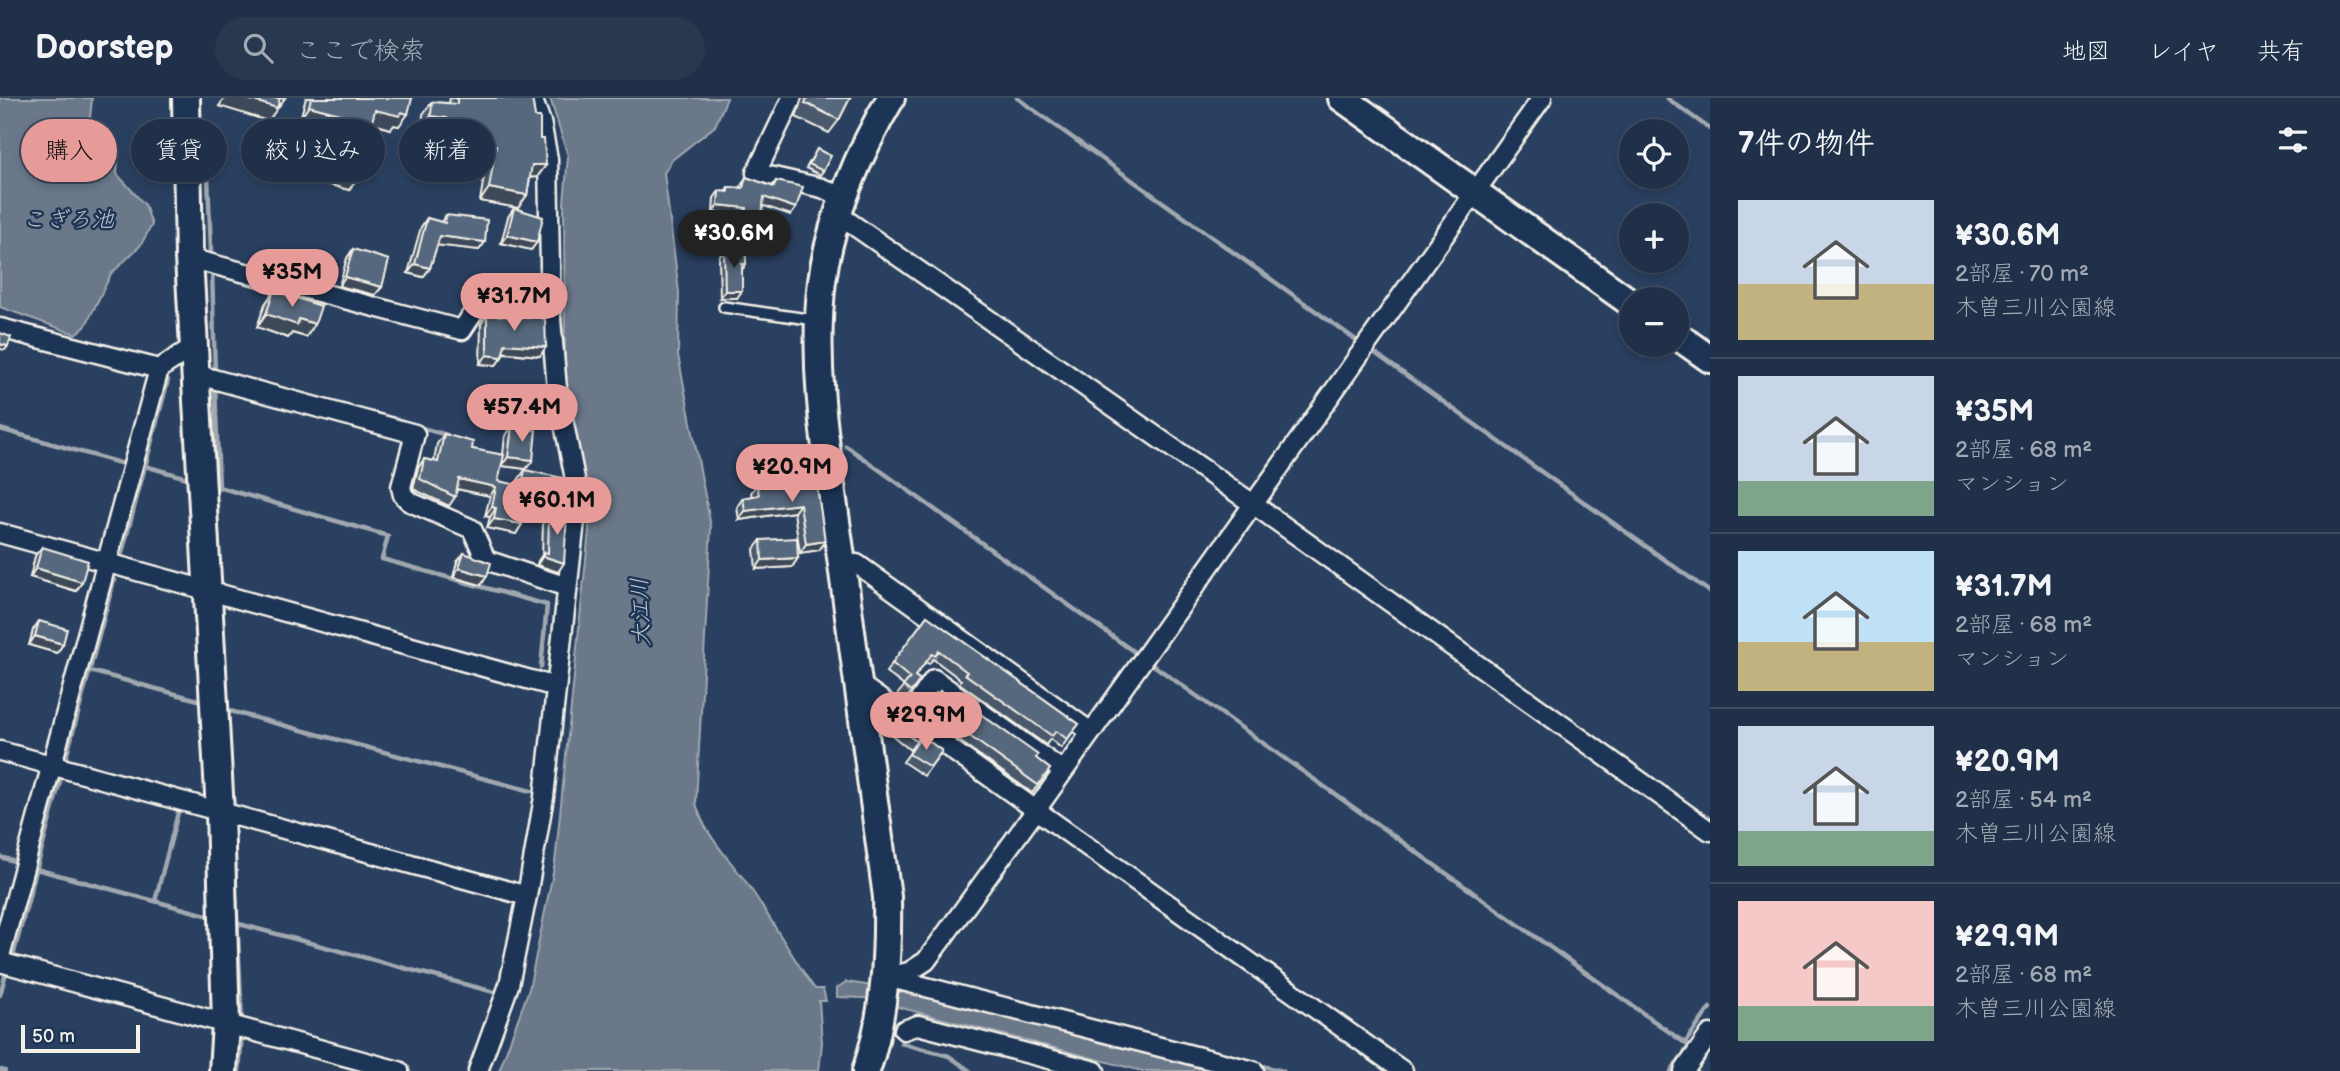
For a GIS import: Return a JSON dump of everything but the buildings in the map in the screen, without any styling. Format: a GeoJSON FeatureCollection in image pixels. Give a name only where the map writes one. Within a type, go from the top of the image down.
{"type":"FeatureCollection","features":[{"type":"Feature","properties":{"kind":"street"},"geometry":{"type":"LineString","coordinates":[[186,98],[189,258],[220,812],[226,1024],[223,1071]]}},
{"type":"Feature","properties":{"kind":"street"},"geometry":{"type":"LineString","coordinates":[[478,1071],[509,985],[527,896],[544,797],[567,587],[575,542],[578,494],[557,389],[551,318],[548,159],[541,122],[532,98]]}},
{"type":"Feature","properties":{"kind":"street"},"geometry":{"type":"LineString","coordinates":[[792,98],[756,173],[822,188],[842,207],[1710,831]]}},
{"type":"Feature","properties":{"kind":"street"},"geometry":{"type":"LineString","coordinates":[[866,1071],[882,998],[887,897],[824,425],[819,320],[823,277],[842,207],[873,129],[891,98]]}},
{"type":"Feature","properties":{"kind":"street"},"geometry":{"type":"LineString","coordinates":[[1342,98],[1619,294]]}},
{"type":"Feature","properties":{"kind":"street"},"geometry":{"type":"LineString","coordinates":[[882,998],[909,972],[926,961],[1542,98]]}},
{"type":"Feature","properties":{"kind":"street"},"geometry":{"type":"LineString","coordinates":[[189,258],[462,330],[481,301],[551,318]]}},
{"type":"Feature","properties":{"kind":"street"},"geometry":{"type":"LineString","coordinates":[[0,328],[159,369]]}},
{"type":"Feature","properties":{"kind":"street"},"geometry":{"type":"LineString","coordinates":[[1689,344],[1710,359]]}},
{"type":"Feature","properties":{"kind":"street"},"geometry":{"type":"LineString","coordinates":[[0,956],[159,369],[194,346]]}},
{"type":"Feature","properties":{"kind":"street"},"geometry":{"type":"LineString","coordinates":[[195,374],[415,434],[401,487],[403,495],[410,502],[472,529],[486,560],[567,587]]}},
{"type":"Feature","properties":{"kind":"street"},"geometry":{"type":"LineString","coordinates":[[0,533],[556,687]]}},
{"type":"Feature","properties":{"kind":"street"},"geometry":{"type":"LineString","coordinates":[[842,565],[857,564],[1091,732]]}},
{"type":"Feature","properties":{"kind":"street"},"geometry":{"type":"LineString","coordinates":[[906,718],[934,679],[1063,771]]}},
{"type":"Feature","properties":{"kind":"street"},"geometry":{"type":"LineString","coordinates":[[858,683],[1403,1071]]}},
{"type":"Feature","properties":{"kind":"street"},"geometry":{"type":"LineString","coordinates":[[0,751],[527,896]]}},
{"type":"Feature","properties":{"kind":"street"},"geometry":{"type":"LineString","coordinates":[[0,962],[399,1071]]}},
{"type":"Feature","properties":{"kind":"street"},"geometry":{"type":"LineString","coordinates":[[882,998],[904,1030],[1058,1071]]}},
{"type":"Feature","properties":{"kind":"street"},"geometry":{"type":"LineString","coordinates":[[882,998],[1254,1071]]}},
{"type":"Feature","properties":{"kind":"street"},"geometry":{"type":"LineString","coordinates":[[904,1030],[918,1025],[1095,1071]]}},
{"type":"Feature","properties":{"kind":"street"},"geometry":{"type":"LineString","coordinates":[[1684,1071],[1710,1034]]}},
{"type":"Feature","properties":{"kind":"lane"},"geometry":{"type":"LineString","coordinates":[[724,307],[789,319],[819,320]]}},
{"type":"Feature","properties":{"kind":"water","name":"こぎろ池"},"geometry":{"type":"Polygon","coordinates":[[[0,98],[92,98],[90,119],[21,119],[21,182],[117,182],[117,174],[145,205],[152,225],[140,246],[111,274],[85,327],[75,334],[0,307],[0,98]]]}},
{"type":"Feature","properties":{"kind":"water","name":"大江川"},"geometry":{"type":"Polygon","coordinates":[[[550,98],[727,98],[715,126],[672,160],[664,173],[679,292],[678,355],[711,527],[696,803],[712,837],[751,889],[815,989],[823,989],[826,1001],[819,1001],[822,1043],[819,1071],[499,1071],[529,989],[555,863],[589,530],[587,495],[565,377],[564,203],[568,156],[550,98]]]}},
{"type":"Feature","properties":{"kind":"water"},"geometry":{"type":"Polygon","coordinates":[[[846,982],[900,990],[1211,1071],[1142,1071],[864,998],[837,997],[837,988],[846,982]]]}},
{"type":"Feature","properties":{"kind":"waterway"},"geometry":{"type":"LineString","coordinates":[[1017,98],[1359,342]]}},
{"type":"Feature","properties":{"kind":"waterway"},"geometry":{"type":"LineString","coordinates":[[1667,98],[1710,129]]}},
{"type":"Feature","properties":{"kind":"waterway"},"geometry":{"type":"LineString","coordinates":[[208,182],[211,252]]}},
{"type":"Feature","properties":{"kind":"waterway"},"geometry":{"type":"LineString","coordinates":[[212,270],[215,373]]}},
{"type":"Feature","properties":{"kind":"waterway"},"geometry":{"type":"LineString","coordinates":[[1372,351],[1710,592]]}},
{"type":"Feature","properties":{"kind":"waterway"},"geometry":{"type":"LineString","coordinates":[[122,553],[168,380]]}},
{"type":"Feature","properties":{"kind":"waterway"},"geometry":{"type":"LineString","coordinates":[[215,386],[219,487]]}},
{"type":"Feature","properties":{"kind":"waterway"},"geometry":{"type":"LineString","coordinates":[[418,427],[447,435]]}},
{"type":"Feature","properties":{"kind":"waterway"},"geometry":{"type":"LineString","coordinates":[[0,429],[127,465]]}},
{"type":"Feature","properties":{"kind":"waterway"},"geometry":{"type":"LineString","coordinates":[[846,446],[1137,654]]}},
{"type":"Feature","properties":{"kind":"waterway"},"geometry":{"type":"LineString","coordinates":[[145,466],[187,478]]}},
{"type":"Feature","properties":{"kind":"waterway"},"geometry":{"type":"LineString","coordinates":[[215,486],[388,536],[382,559],[547,605],[541,667]]}},
{"type":"Feature","properties":{"kind":"waterway"},"geometry":{"type":"LineString","coordinates":[[64,765],[114,580]]}},
{"type":"Feature","properties":{"kind":"waterway"},"geometry":{"type":"LineString","coordinates":[[1149,662],[1689,1046],[1671,1071]]}},
{"type":"Feature","properties":{"kind":"waterway"},"geometry":{"type":"LineString","coordinates":[[90,671],[198,700]]}},
{"type":"Feature","properties":{"kind":"waterway"},"geometry":{"type":"LineString","coordinates":[[226,710],[531,791]]}},
{"type":"Feature","properties":{"kind":"waterway"},"geometry":{"type":"LineString","coordinates":[[12,960],[62,774]]}},
{"type":"Feature","properties":{"kind":"waterway"},"geometry":{"type":"LineString","coordinates":[[155,901],[180,805]]}},
{"type":"Feature","properties":{"kind":"waterway"},"geometry":{"type":"LineString","coordinates":[[234,850],[242,1023]]}},
{"type":"Feature","properties":{"kind":"waterway"},"geometry":{"type":"LineString","coordinates":[[0,857],[17,862]]}},
{"type":"Feature","properties":{"kind":"waterway"},"geometry":{"type":"LineString","coordinates":[[36,869],[210,916]]}},
{"type":"Feature","properties":{"kind":"waterway"},"geometry":{"type":"LineString","coordinates":[[239,924],[494,992]]}},
{"type":"Feature","properties":{"kind":"waterway"},"geometry":{"type":"LineString","coordinates":[[0,995],[7,969]]}},
{"type":"Feature","properties":{"kind":"waterway"},"geometry":{"type":"LineString","coordinates":[[1685,1043],[1710,1008]]}},
{"type":"Feature","properties":{"kind":"waterway"},"geometry":{"type":"LineString","coordinates":[[239,1071],[242,1033]]}},
{"type":"Feature","properties":{"kind":"waterway"},"geometry":{"type":"LineString","coordinates":[[901,1043],[949,1056],[970,1071]]}},
{"type":"Feature","properties":{"kind":"waterway"},"geometry":{"type":"LineString","coordinates":[[1258,1065],[1283,1071]]}},
{"type":"Feature","properties":{"kind":"waterway"},"geometry":{"type":"LineString","coordinates":[[0,1070],[5,1071]]}}]}
